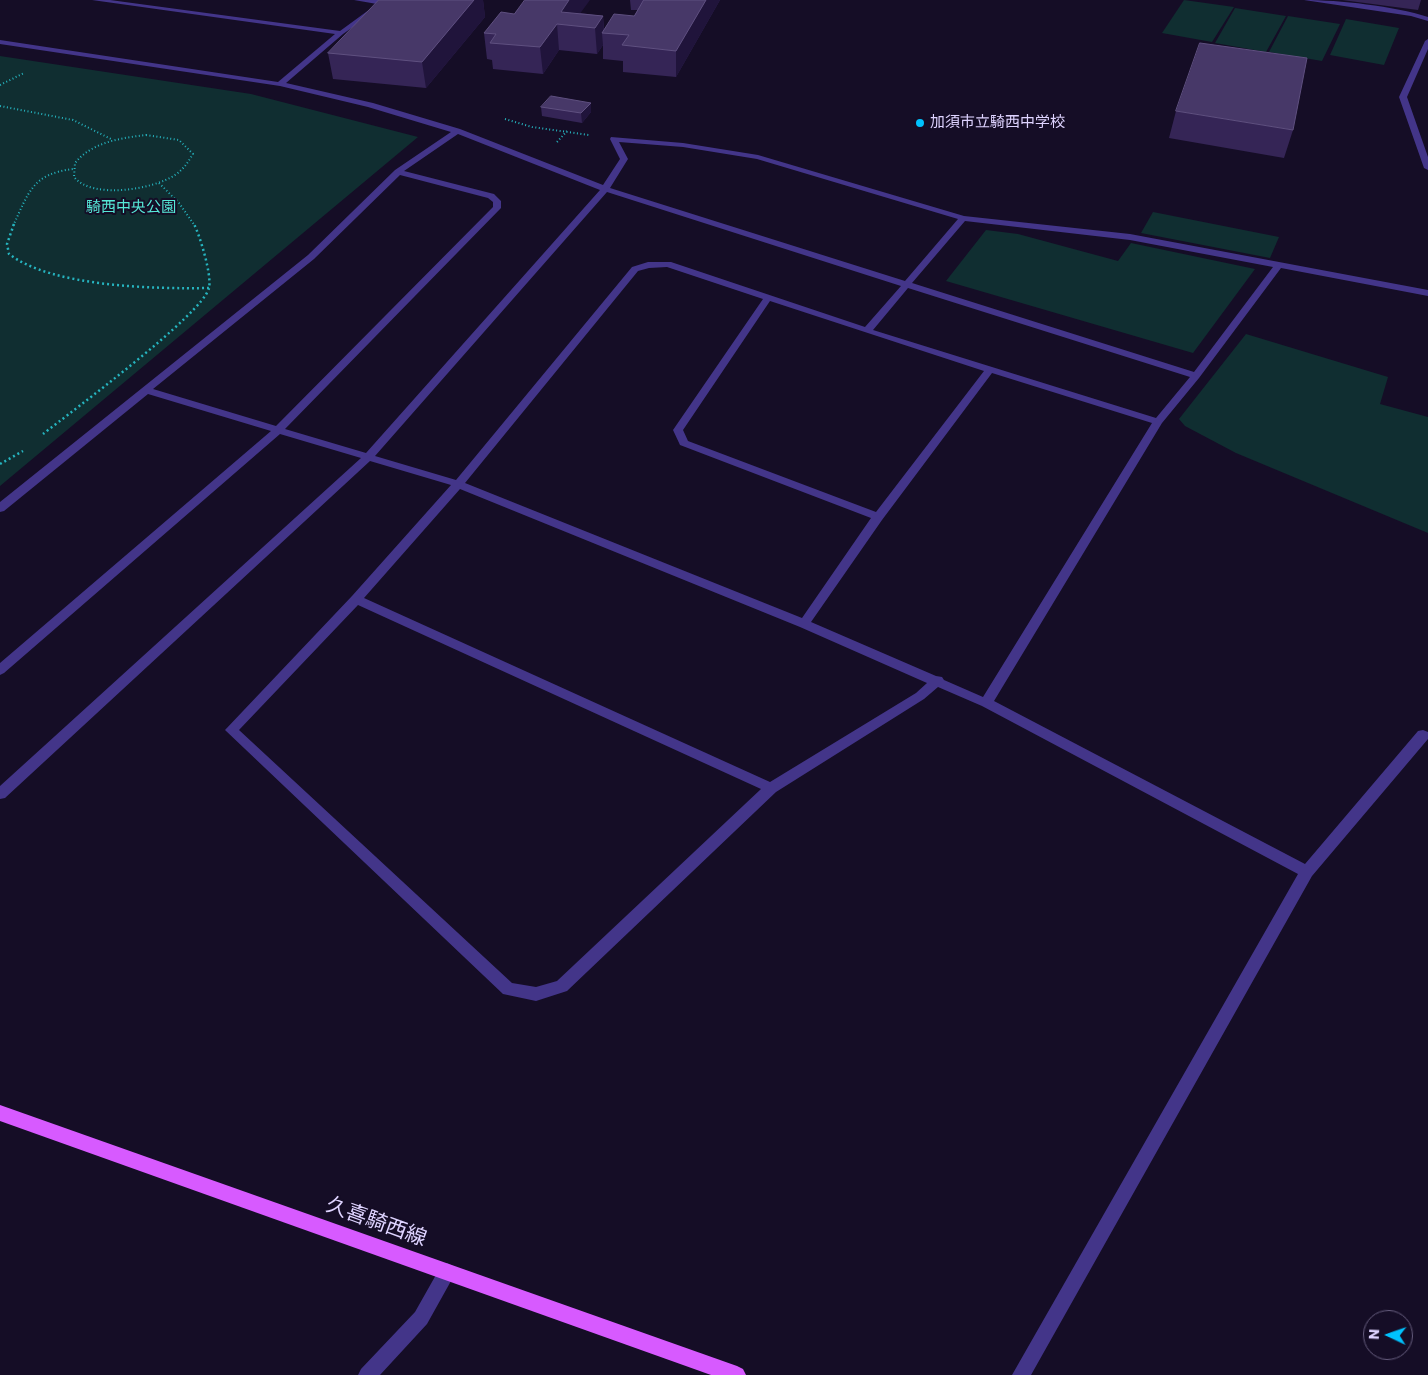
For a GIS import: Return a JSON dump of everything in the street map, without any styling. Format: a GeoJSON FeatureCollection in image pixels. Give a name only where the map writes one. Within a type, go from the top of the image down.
{"type":"FeatureCollection","features":[{"type":"Feature","properties":{"kind":"main road","name":"久喜騎西線"},"geometry":{"type":"LineString","coordinates":[[0,1113],[737,1375]]}},
{"type":"Feature","properties":{"kind":"street"},"geometry":{"type":"LineString","coordinates":[[95,0],[342,33]]}},
{"type":"Feature","properties":{"kind":"street"},"geometry":{"type":"LineString","coordinates":[[357,0],[385,1]]}},
{"type":"Feature","properties":{"kind":"street"},"geometry":{"type":"LineString","coordinates":[[1307,0],[1412,14],[1428,19]]}},
{"type":"Feature","properties":{"kind":"street"},"geometry":{"type":"LineString","coordinates":[[280,84],[342,33],[385,1]]}},
{"type":"Feature","properties":{"kind":"street"},"geometry":{"type":"LineString","coordinates":[[1428,41],[1403,97],[1428,168]]}},
{"type":"Feature","properties":{"kind":"street"},"geometry":{"type":"LineString","coordinates":[[0,42],[280,84],[370,105],[457,131],[605,189],[1196,376]]}},
{"type":"Feature","properties":{"kind":"street"},"geometry":{"type":"LineString","coordinates":[[1418,64],[1428,66]]}},
{"type":"Feature","properties":{"kind":"street"},"geometry":{"type":"LineString","coordinates":[[0,508],[311,257],[398,172],[457,131]]}},
{"type":"Feature","properties":{"kind":"street"},"geometry":{"type":"LineString","coordinates":[[0,794],[367,458],[605,189],[624,159],[614,139],[683,146],[758,157],[963,218],[1130,238],[1428,293]]}},
{"type":"Feature","properties":{"kind":"street"},"geometry":{"type":"LineString","coordinates":[[0,670],[277,431],[497,208],[497,201],[491,196],[398,172]]}},
{"type":"Feature","properties":{"kind":"street"},"geometry":{"type":"LineString","coordinates":[[867,331],[963,218]]}},
{"type":"Feature","properties":{"kind":"street"},"geometry":{"type":"LineString","coordinates":[[938,680],[920,696],[771,788],[562,986],[536,994],[508,989],[231,730],[356,599],[458,484],[635,269],[648,264],[668,264],[867,331],[1158,422]]}},
{"type":"Feature","properties":{"kind":"street"},"geometry":{"type":"LineString","coordinates":[[986,703],[1158,422],[1196,376],[1278,266]]}},
{"type":"Feature","properties":{"kind":"street"},"geometry":{"type":"LineString","coordinates":[[768,298],[678,430],[684,443],[878,517]]}},
{"type":"Feature","properties":{"kind":"street"},"geometry":{"type":"LineString","coordinates":[[804,624],[878,517],[990,368]]}},
{"type":"Feature","properties":{"kind":"street"},"geometry":{"type":"LineString","coordinates":[[145,390],[458,484],[804,624],[938,680],[986,703],[1307,872]]}},
{"type":"Feature","properties":{"kind":"street"},"geometry":{"type":"LineString","coordinates":[[356,599],[771,788]]}},
{"type":"Feature","properties":{"kind":"street"},"geometry":{"type":"LineString","coordinates":[[1021,1375],[1307,872],[1423,736]]}},
{"type":"Feature","properties":{"kind":"street"},"geometry":{"type":"LineString","coordinates":[[367,1375],[421,1318],[447,1272]]}},
{"type":"Feature","properties":{"kind":"path"},"geometry":{"type":"LineString","coordinates":[[0,106],[76,120],[99,130],[113,140]]}},
{"type":"Feature","properties":{"kind":"path"},"geometry":{"type":"LineString","coordinates":[[146,135],[164,136],[179,140],[189,146],[193,154],[190,164],[180,173],[159,183],[128,190],[91,188],[79,182],[73,175],[73,169],[79,158],[84,153],[113,140],[146,135]]}},
{"type":"Feature","properties":{"kind":"path"},"geometry":{"type":"LineString","coordinates":[[73,169],[48,173],[33,188],[21,208],[6,245],[8,253],[16,260],[47,272],[107,284],[185,290],[210,288]]}},
{"type":"Feature","properties":{"kind":"path"},"geometry":{"type":"LineString","coordinates":[[36,440],[202,304],[210,288],[205,256],[197,225],[189,213],[159,183]]}},
{"type":"Feature","properties":{"kind":"path"},"geometry":{"type":"LineString","coordinates":[[0,464],[28,446]]}},
{"type":"Feature","properties":{"kind":"green space"},"geometry":{"type":"Polygon","coordinates":[[[1184,0],[1234,7],[1212,42],[1162,33],[1184,0]]]}},
{"type":"Feature","properties":{"kind":"green space"},"geometry":{"type":"Polygon","coordinates":[[[1235,8],[1286,16],[1266,52],[1215,43],[1235,8]]]}},
{"type":"Feature","properties":{"kind":"green space"},"geometry":{"type":"Polygon","coordinates":[[[1288,16],[1340,24],[1322,61],[1269,52],[1288,16]]]}},
{"type":"Feature","properties":{"kind":"green space"},"geometry":{"type":"Polygon","coordinates":[[[1346,19],[1399,28],[1384,65],[1330,55],[1346,19]]]}},
{"type":"Feature","properties":{"kind":"green space","name":"騎西中央公園"},"geometry":{"type":"Polygon","coordinates":[[[0,56],[251,94],[418,137],[0,486],[0,56]]]}},
{"type":"Feature","properties":{"kind":"green space"},"geometry":{"type":"Polygon","coordinates":[[[1153,212],[1279,237],[1270,258],[1141,233],[1153,212]]]}},
{"type":"Feature","properties":{"kind":"green space"},"geometry":{"type":"Polygon","coordinates":[[[986,230],[1018,234],[1118,261],[1131,243],[1255,269],[1193,353],[946,281],[986,230]]]}},
{"type":"Feature","properties":{"kind":"green space"},"geometry":{"type":"Polygon","coordinates":[[[1246,334],[1388,377],[1380,404],[1428,417],[1428,533],[1236,453],[1185,426],[1179,419],[1246,334]]]}},
{"type":"Feature","properties":{"kind":"building"},"geometry":{"type":"Polygon","coordinates":[[[379,0],[474,0],[422,62],[328,53],[379,0]]]}},
{"type":"Feature","properties":{"kind":"building"},"geometry":{"type":"Polygon","coordinates":[[[525,0],[569,0],[561,12],[603,16],[595,28],[557,24],[540,47],[490,43],[496,34],[484,33],[501,12],[514,14],[525,0]]]}},
{"type":"Feature","properties":{"kind":"building"},"geometry":{"type":"Polygon","coordinates":[[[644,0],[706,0],[676,51],[622,45],[629,35],[602,33],[614,14],[634,16],[644,0]]]}},
{"type":"Feature","properties":{"kind":"building"},"geometry":{"type":"Polygon","coordinates":[[[1200,43],[1307,58],[1293,130],[1176,111],[1200,43]]]}},
{"type":"Feature","properties":{"kind":"building"},"geometry":{"type":"Polygon","coordinates":[[[551,96],[591,103],[581,113],[541,107],[551,96]]]}},
{"type":"Feature","properties":{"kind":"place","name":"加須市立騎西中学校"},"geometry":{"type":"Point","coordinates":[920,123]}}]}
